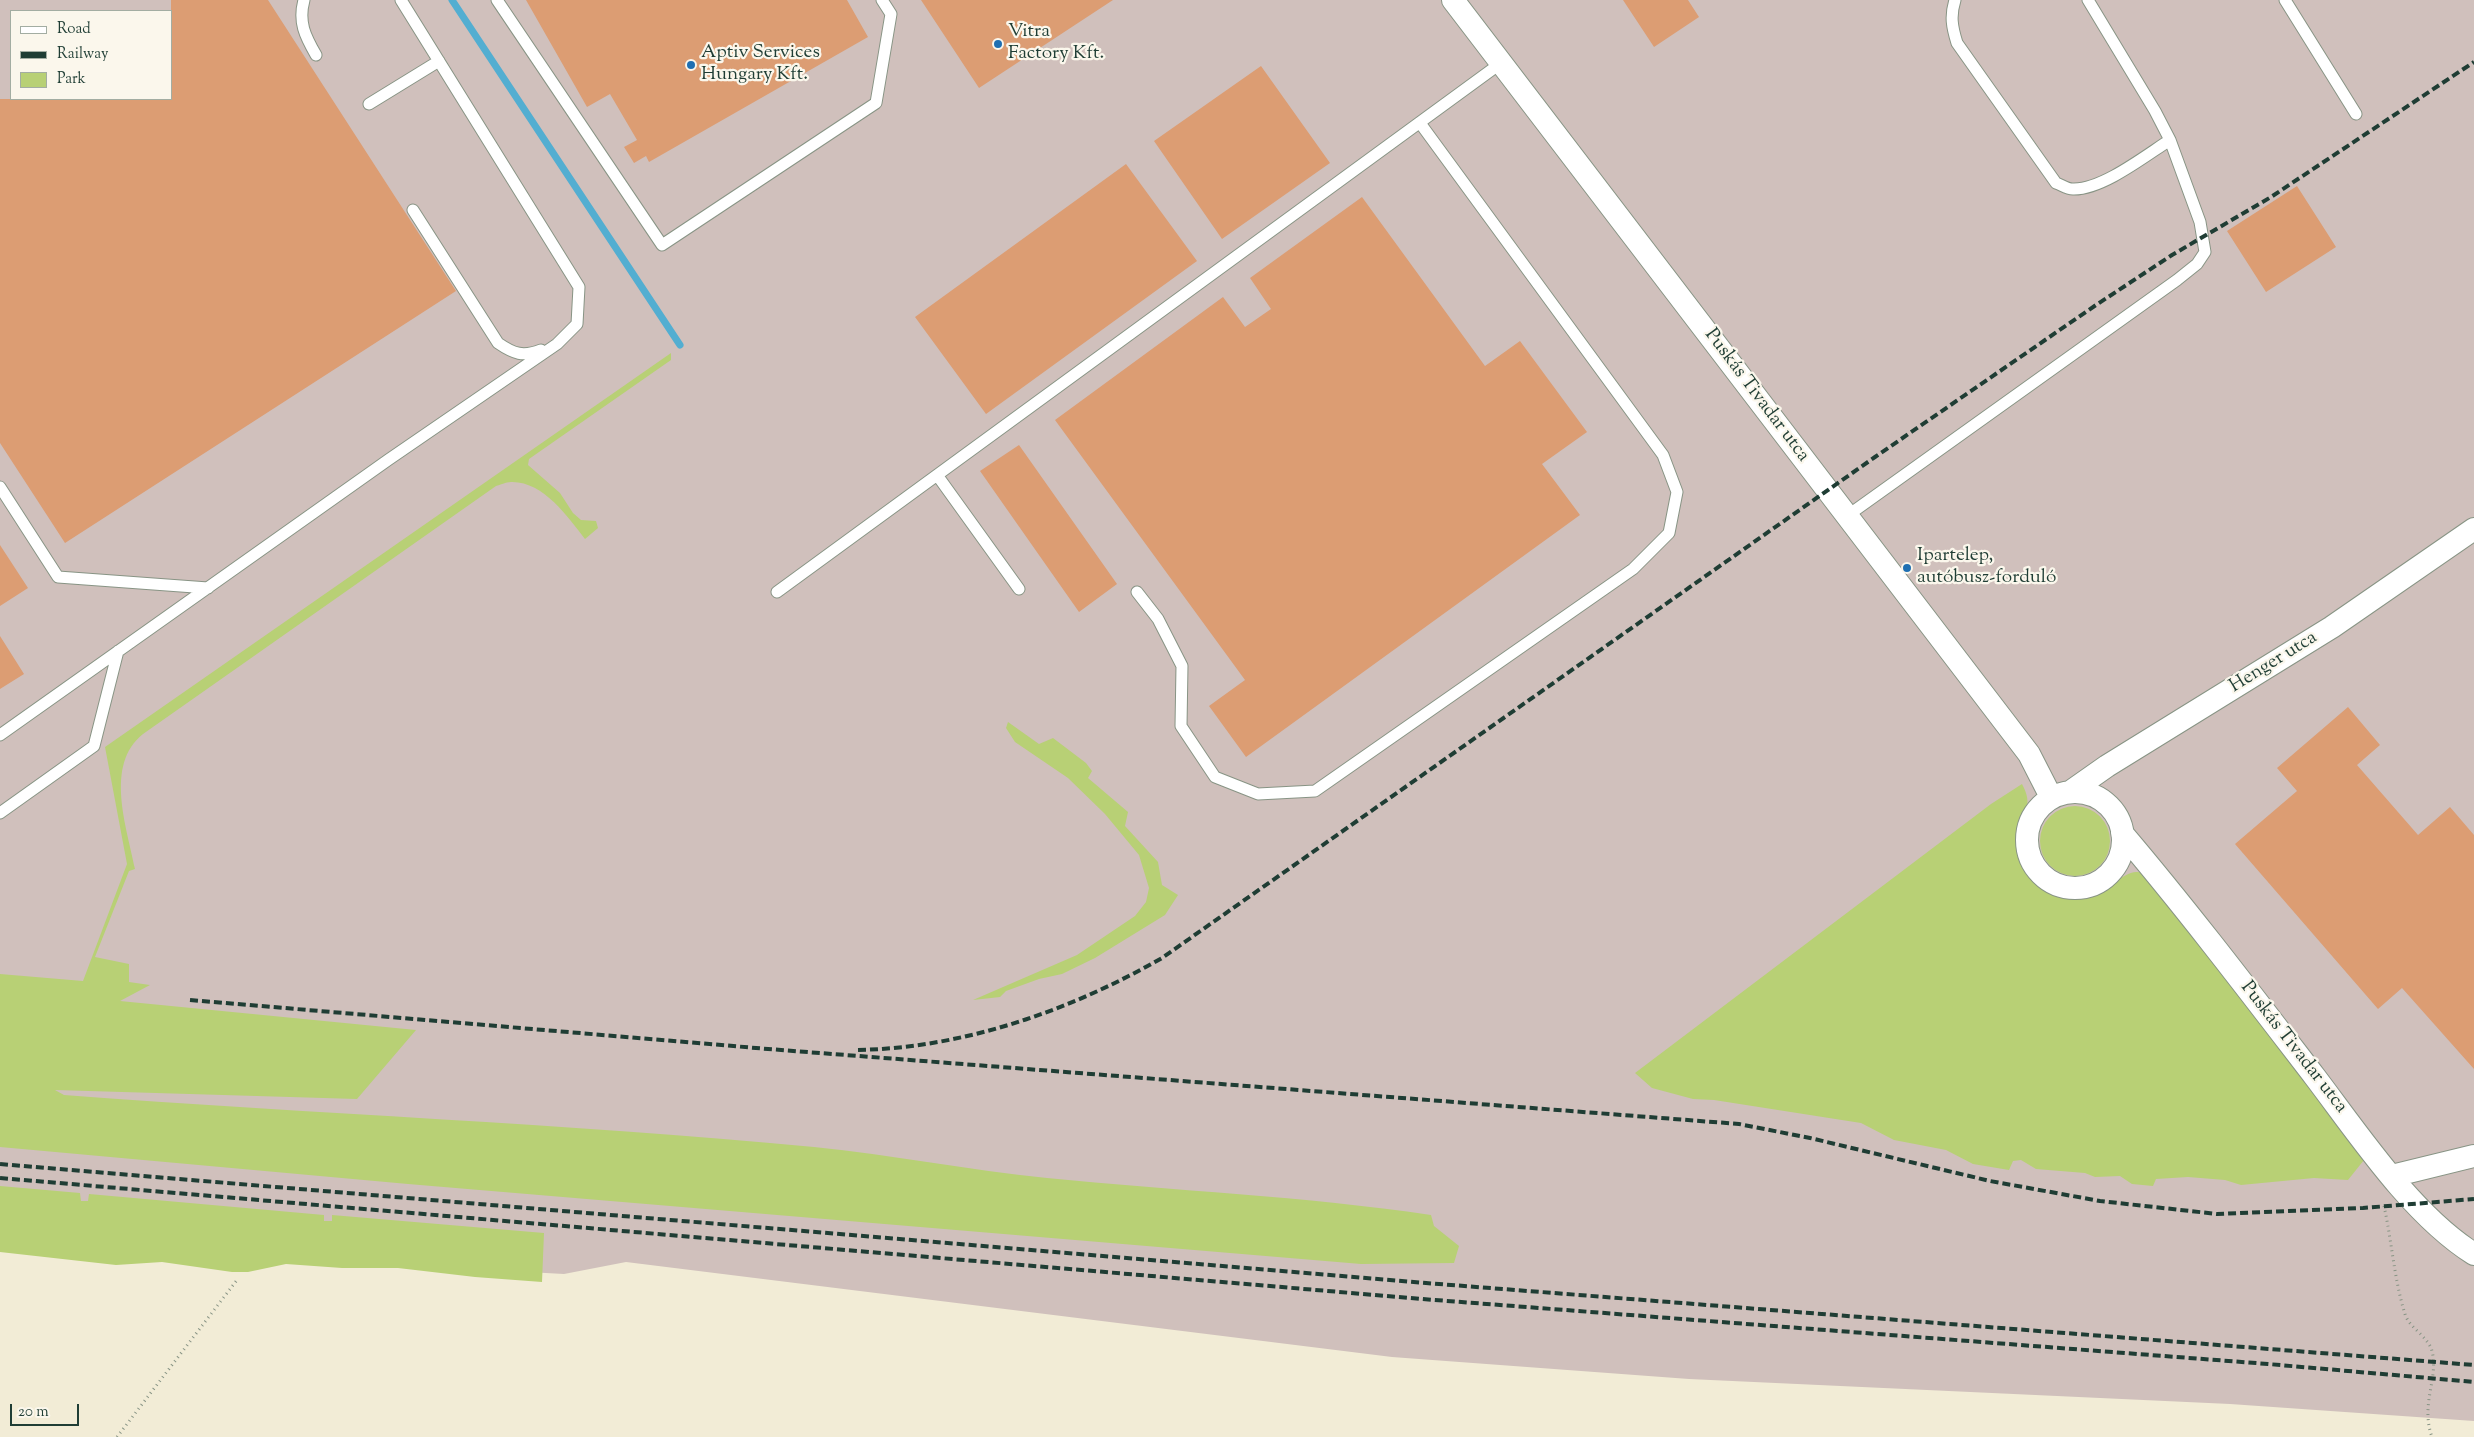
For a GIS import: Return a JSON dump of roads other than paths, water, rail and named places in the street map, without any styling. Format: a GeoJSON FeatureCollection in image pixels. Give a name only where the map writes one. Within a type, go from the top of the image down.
{"type":"FeatureCollection","features":[{"type":"Feature","properties":{"kind":"street","name":"Puskás Tivadar utca"},"geometry":{"type":"LineString","coordinates":[[1453,0],[2061,794],[2088,795],[2100,800],[2112,812],[2122,832],[2392,1176],[2440,1228],[2474,1254]]}},
{"type":"Feature","properties":{"kind":"street","name":"Henger utca"},"geometry":{"type":"LineString","coordinates":[[2061,794],[2332,627],[2474,529]]}},
{"type":"Feature","properties":{"kind":"street"},"geometry":{"type":"LineString","coordinates":[[2061,794],[2035,813],[2027,833],[2028,849],[2032,863],[2048,880],[2071,889],[2079,889],[2102,881],[2118,863],[2122,849],[2122,832]]}},
{"type":"Feature","properties":{"kind":"street"},"geometry":{"type":"LineString","coordinates":[[2392,1176],[2474,1156]]}},
{"type":"Feature","properties":{"kind":"lane"},"geometry":{"type":"LineString","coordinates":[[304,0],[300,13],[303,32],[316,55]]}},
{"type":"Feature","properties":{"kind":"lane"},"geometry":{"type":"LineString","coordinates":[[0,736],[388,460],[557,344],[577,324],[579,288],[401,0]]}},
{"type":"Feature","properties":{"kind":"lane"},"geometry":{"type":"LineString","coordinates":[[497,0],[662,245],[876,103],[891,14],[882,0]]}},
{"type":"Feature","properties":{"kind":"lane"},"geometry":{"type":"LineString","coordinates":[[1955,0],[1951,12],[1952,28],[1957,42],[2056,182],[2072,190],[2089,187],[2109,178],[2170,140]]}},
{"type":"Feature","properties":{"kind":"lane"},"geometry":{"type":"LineString","coordinates":[[1847,516],[2197,264],[2205,252],[2203,237],[2170,140],[2156,111],[2088,0]]}},
{"type":"Feature","properties":{"kind":"lane"},"geometry":{"type":"LineString","coordinates":[[2285,0],[2356,114]]}},
{"type":"Feature","properties":{"kind":"lane"},"geometry":{"type":"LineString","coordinates":[[369,104],[439,61]]}},
{"type":"Feature","properties":{"kind":"lane"},"geometry":{"type":"LineString","coordinates":[[777,592],[1501,63]]}},
{"type":"Feature","properties":{"kind":"lane"},"geometry":{"type":"LineString","coordinates":[[1137,592],[1158,619],[1182,666],[1181,726],[1215,777],[1258,794],[1315,791],[1633,569],[1669,533],[1677,492],[1663,455],[1420,123]]}},
{"type":"Feature","properties":{"kind":"lane"},"geometry":{"type":"LineString","coordinates":[[413,210],[498,343],[513,353],[527,356],[557,344]]}},
{"type":"Feature","properties":{"kind":"lane"},"geometry":{"type":"LineString","coordinates":[[937,475],[1019,589]]}},
{"type":"Feature","properties":{"kind":"lane"},"geometry":{"type":"LineString","coordinates":[[0,487],[58,577],[208,588]]}},
{"type":"Feature","properties":{"kind":"lane"},"geometry":{"type":"LineString","coordinates":[[0,813],[94,746],[118,652]]}},
{"type":"Feature","properties":{"kind":"waterway"},"geometry":{"type":"LineString","coordinates":[[452,0],[680,345]]}},
{"type":"Feature","properties":{"kind":"railway"},"geometry":{"type":"LineString","coordinates":[[858,1050],[898,1048],[937,1042],[977,1034],[1016,1023],[1091,994],[1162,958],[1875,457],[2096,305],[2172,255],[2271,197],[2474,62]]}},
{"type":"Feature","properties":{"kind":"railway"},"geometry":{"type":"LineString","coordinates":[[190,1000],[768,1049],[1739,1124],[1810,1138],[1990,1181],[2100,1201],[2217,1214],[2363,1208],[2474,1199]]}},
{"type":"Feature","properties":{"kind":"railway"},"geometry":{"type":"LineString","coordinates":[[0,1164],[1426,1283],[2474,1365]]}},
{"type":"Feature","properties":{"kind":"railway"},"geometry":{"type":"LineString","coordinates":[[0,1178],[1422,1299],[2268,1364],[2474,1382]]}},
{"type":"Feature","properties":{"kind":"place","name":"Vitra Factory Kft."},"geometry":{"type":"Point","coordinates":[998,44]}},
{"type":"Feature","properties":{"kind":"place","name":"Aptiv Services Hungary Kft."},"geometry":{"type":"Point","coordinates":[691,65]}},
{"type":"Feature","properties":{"kind":"place","name":"Ipartelep, autóbusz-forduló"},"geometry":{"type":"Point","coordinates":[1907,568]}}]}
